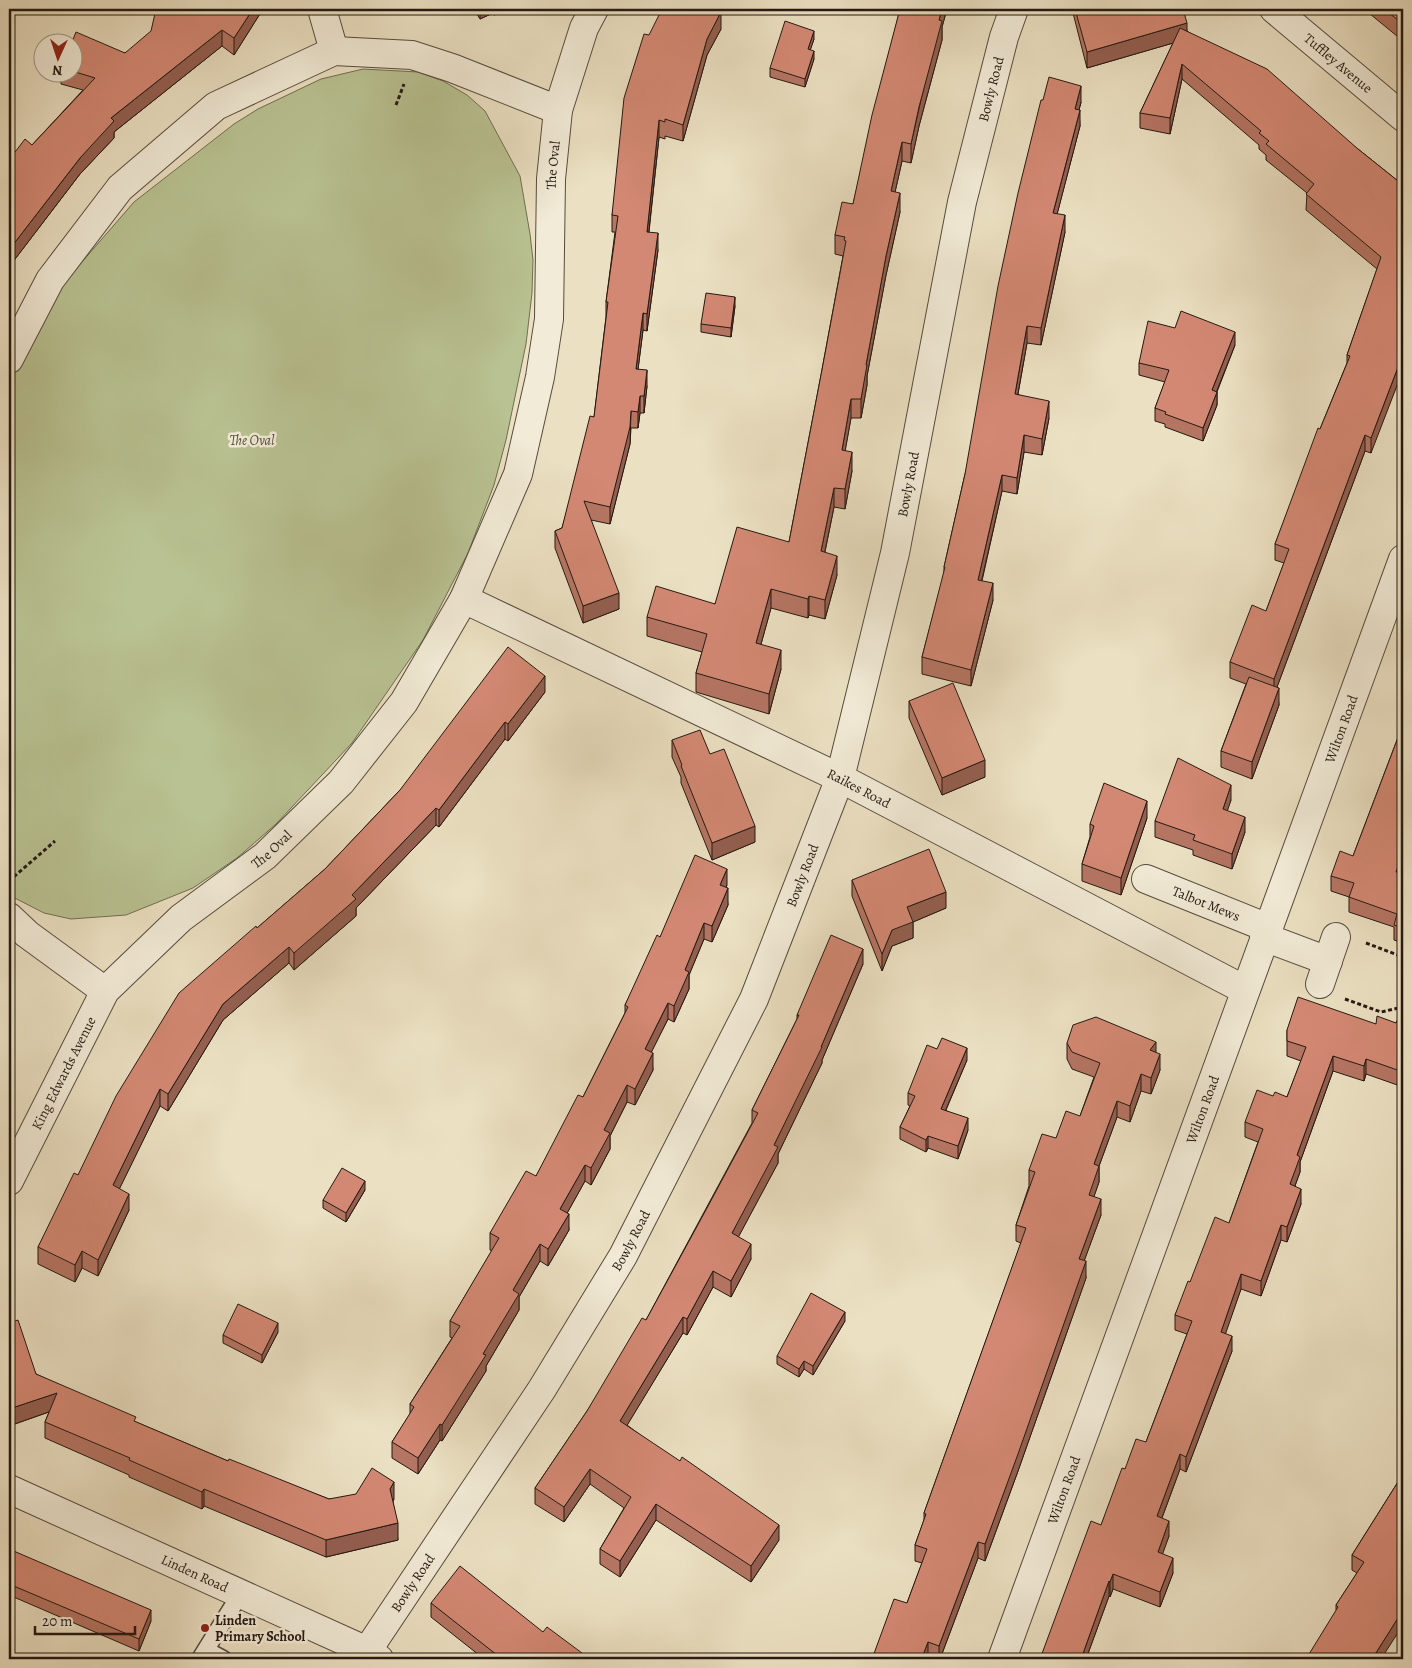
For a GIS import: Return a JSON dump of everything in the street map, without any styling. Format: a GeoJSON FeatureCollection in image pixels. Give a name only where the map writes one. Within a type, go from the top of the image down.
{"type":"FeatureCollection","features":[{"type":"Feature","properties":{"kind":"street"},"geometry":{"type":"LineString","coordinates":[[322,9],[334,51]]}},
{"type":"Feature","properties":{"kind":"street","name":"The Oval"},"geometry":{"type":"LineString","coordinates":[[105,990],[181,918],[265,856],[341,782],[404,702],[464,599],[518,474],[540,377],[549,319],[551,179],[558,110],[584,28],[594,9]]}},
{"type":"Feature","properties":{"kind":"street","name":"Bowly Road"},"geometry":{"type":"LineString","coordinates":[[373,1655],[542,1389],[623,1256],[754,999],[840,778],[895,553],[962,202],[1004,37],[1014,9]]}},
{"type":"Feature","properties":{"kind":"street","name":"Tuffley Avenue"},"geometry":{"type":"LineString","coordinates":[[1274,9],[1403,117]]}},
{"type":"Feature","properties":{"kind":"street"},"geometry":{"type":"LineString","coordinates":[[9,359],[50,280],[120,188],[216,106],[334,51],[412,55],[452,68],[558,110]]}},
{"type":"Feature","properties":{"kind":"street","name":"Wilton Road"},"geometry":{"type":"LineString","coordinates":[[1002,1659],[1403,559]]}},
{"type":"Feature","properties":{"kind":"street","name":"Raikes Road"},"geometry":{"type":"LineString","coordinates":[[464,599],[840,778],[1245,990]]}},
{"type":"Feature","properties":{"kind":"street","name":"Talbot Mews"},"geometry":{"type":"LineString","coordinates":[[1146,879],[1336,964]]}},
{"type":"Feature","properties":{"kind":"street"},"geometry":{"type":"LineString","coordinates":[[9,917],[27,934],[105,990]]}},
{"type":"Feature","properties":{"kind":"street","name":"King Edwards Avenue"},"geometry":{"type":"LineString","coordinates":[[9,1181],[105,990]]}},
{"type":"Feature","properties":{"kind":"street","name":"Linden Road"},"geometry":{"type":"LineString","coordinates":[[9,1489],[241,1593],[373,1655]]}},
{"type":"Feature","properties":{"kind":"lane"},"geometry":{"type":"LineString","coordinates":[[223,1659],[203,1654],[241,1593]]}},
{"type":"Feature","properties":{"kind":"path"},"geometry":{"type":"LineString","coordinates":[[9,881],[55,841]]}},
{"type":"Feature","properties":{"kind":"path"},"geometry":{"type":"LineString","coordinates":[[1336,964],[1403,957]]}},
{"type":"Feature","properties":{"kind":"path"},"geometry":{"type":"LineString","coordinates":[[1336,964],[1381,1012],[1403,1007]]}},
{"type":"Feature","properties":{"kind":"green space","name":"The Oval"},"geometry":{"type":"Polygon","coordinates":[[[363,69],[418,72],[443,81],[467,95],[485,111],[520,176],[533,260],[532,293],[526,344],[506,440],[494,485],[468,553],[423,640],[352,743],[276,824],[237,858],[193,888],[126,915],[71,919],[44,913],[9,895],[9,384],[55,293],[134,202],[234,124],[258,109],[321,79],[363,69]]]}},
{"type":"Feature","properties":{"kind":"building"},"geometry":{"type":"Polygon","coordinates":[[[156,9],[253,9],[234,38],[222,30],[111,118],[114,121],[80,158],[9,250],[9,160],[25,139],[32,145],[95,78],[82,74],[82,35],[125,53],[151,31],[156,9]]]}},
{"type":"Feature","properties":{"kind":"building"},"geometry":{"type":"Polygon","coordinates":[[[662,9],[714,9],[721,12],[707,39],[683,125],[665,119],[665,122],[659,120],[647,232],[658,233],[647,314],[643,313],[636,369],[647,370],[644,396],[640,396],[638,412],[631,411],[630,427],[610,507],[584,501],[619,593],[583,606],[555,531],[562,528],[590,416],[594,417],[608,302],[606,302],[618,216],[612,215],[624,98],[644,34],[649,35],[662,9]]]}},
{"type":"Feature","properties":{"kind":"building"},"geometry":{"type":"Polygon","coordinates":[[[900,9],[942,9],[939,20],[942,21],[911,144],[902,142],[891,191],[900,193],[886,256],[861,399],[851,399],[842,450],[852,452],[845,489],[834,488],[821,551],[837,556],[825,600],[809,596],[808,599],[771,589],[756,643],[781,650],[769,694],[696,673],[707,634],[647,617],[656,586],[715,604],[737,527],[789,542],[846,241],[844,240],[845,237],[835,235],[842,202],[853,204],[872,115],[900,9]]]}},
{"type":"Feature","properties":{"kind":"building"},"geometry":{"type":"Polygon","coordinates":[[[1075,9],[1183,9],[1187,23],[1087,52],[1075,9]]]}},
{"type":"Feature","properties":{"kind":"building"},"geometry":{"type":"Polygon","coordinates":[[[1384,9],[1403,9],[1403,24],[1384,9]]]}},
{"type":"Feature","properties":{"kind":"building"},"geometry":{"type":"Polygon","coordinates":[[[785,21],[814,31],[808,49],[814,51],[805,79],[770,68],[785,21]]]}},
{"type":"Feature","properties":{"kind":"building"},"geometry":{"type":"Polygon","coordinates":[[[1180,28],[1267,69],[1358,149],[1403,185],[1403,354],[1371,438],[1365,435],[1274,679],[1230,662],[1252,605],[1266,611],[1289,549],[1275,544],[1318,428],[1320,429],[1350,356],[1347,355],[1381,257],[1306,194],[1314,184],[1266,144],[1269,141],[1259,133],[1261,131],[1182,64],[1170,118],[1140,113],[1180,28]]]}},
{"type":"Feature","properties":{"kind":"building"},"geometry":{"type":"Polygon","coordinates":[[[1049,77],[1081,86],[1075,109],[1080,110],[1053,213],[1065,215],[1041,328],[1027,326],[1015,394],[1049,401],[1042,439],[1024,435],[1017,478],[1002,475],[978,580],[993,583],[971,670],[922,657],[945,567],[965,474],[998,286],[1018,193],[1041,100],[1043,100],[1049,77]]]}},
{"type":"Feature","properties":{"kind":"building"},"geometry":{"type":"Polygon","coordinates":[[[706,293],[735,297],[731,328],[701,324],[706,293]]]}},
{"type":"Feature","properties":{"kind":"building"},"geometry":{"type":"Polygon","coordinates":[[[1181,311],[1235,332],[1212,390],[1217,392],[1203,428],[1165,414],[1166,412],[1155,408],[1169,370],[1139,363],[1148,321],[1175,328],[1181,311]]]}},
{"type":"Feature","properties":{"kind":"building"},"geometry":{"type":"Polygon","coordinates":[[[508,647],[545,676],[508,724],[505,722],[439,810],[436,808],[352,895],[356,899],[294,953],[289,947],[223,1004],[168,1094],[160,1089],[113,1185],[129,1194],[98,1260],[82,1251],[75,1265],[38,1247],[74,1173],[78,1175],[116,1096],[179,993],[325,869],[400,790],[508,647]]]}},
{"type":"Feature","properties":{"kind":"building"},"geometry":{"type":"Polygon","coordinates":[[[1249,677],[1279,688],[1252,762],[1221,751],[1249,677]]]}},
{"type":"Feature","properties":{"kind":"building"},"geometry":{"type":"Polygon","coordinates":[[[953,683],[985,760],[942,778],[909,701],[953,683]]]}},
{"type":"Feature","properties":{"kind":"building"},"geometry":{"type":"Polygon","coordinates":[[[1403,719],[1403,852],[1396,872],[1403,874],[1403,928],[1394,925],[1397,914],[1349,897],[1354,883],[1331,876],[1340,851],[1353,856],[1402,727],[1400,726],[1403,719]]]}},
{"type":"Feature","properties":{"kind":"building"},"geometry":{"type":"Polygon","coordinates":[[[700,730],[710,754],[724,749],[755,826],[712,843],[672,740],[700,730]]]}},
{"type":"Feature","properties":{"kind":"building"},"geometry":{"type":"Polygon","coordinates":[[[1178,758],[1231,785],[1223,809],[1245,817],[1232,854],[1193,840],[1195,835],[1155,821],[1178,758]]]}},
{"type":"Feature","properties":{"kind":"building"},"geometry":{"type":"Polygon","coordinates":[[[1104,783],[1147,801],[1121,878],[1082,864],[1094,826],[1090,824],[1104,783]]]}},
{"type":"Feature","properties":{"kind":"building"},"geometry":{"type":"Polygon","coordinates":[[[929,849],[946,892],[907,907],[913,922],[892,930],[882,954],[852,880],[929,849]]]}},
{"type":"Feature","properties":{"kind":"building"},"geometry":{"type":"Polygon","coordinates":[[[695,855],[727,869],[720,885],[728,888],[712,926],[704,923],[685,970],[689,972],[674,1006],[668,1003],[645,1049],[653,1053],[635,1089],[627,1085],[604,1130],[610,1133],[591,1168],[585,1165],[560,1209],[569,1214],[548,1249],[540,1244],[513,1290],[519,1294],[483,1354],[486,1355],[442,1425],[440,1424],[418,1458],[392,1442],[414,1407],[410,1404],[460,1326],[450,1321],[499,1238],[490,1233],[526,1171],[536,1176],[578,1095],[583,1097],[628,1007],[625,1005],[657,935],[660,937],[695,855]]]}},
{"type":"Feature","properties":{"kind":"building"},"geometry":{"type":"Polygon","coordinates":[[[831,935],[863,949],[822,1047],[774,1145],[778,1147],[732,1233],[751,1244],[731,1281],[713,1271],[687,1319],[683,1317],[620,1421],[680,1461],[682,1457],[779,1525],[751,1566],[656,1504],[620,1561],[600,1549],[631,1497],[590,1469],[564,1507],[535,1488],[587,1411],[642,1318],[646,1320],[758,1113],[752,1110],[799,1015],[797,1015],[831,935]]]}},
{"type":"Feature","properties":{"kind":"building"},"geometry":{"type":"Polygon","coordinates":[[[1298,997],[1376,1024],[1377,1016],[1396,1023],[1399,1016],[1403,1018],[1403,1072],[1366,1059],[1364,1066],[1333,1056],[1297,1155],[1300,1157],[1290,1184],[1301,1189],[1287,1227],[1281,1225],[1261,1281],[1241,1274],[1221,1332],[1232,1336],[1186,1457],[1180,1454],[1157,1516],[1169,1521],[1158,1552],[1173,1558],[1160,1592],[1113,1574],[1081,1659],[1040,1659],[1091,1521],[1101,1525],[1122,1468],[1125,1469],[1136,1439],[1146,1442],[1192,1321],[1175,1315],[1215,1217],[1229,1223],[1263,1129],[1245,1122],[1257,1090],[1273,1096],[1275,1092],[1287,1097],[1306,1047],[1287,1041],[1287,1030],[1298,997]]]}},
{"type":"Feature","properties":{"kind":"building"},"geometry":{"type":"Polygon","coordinates":[[[1096,1017],[1156,1042],[1150,1050],[1160,1054],[1151,1078],[1141,1074],[1130,1106],[1117,1101],[1094,1164],[1099,1166],[1089,1195],[1101,1199],[1079,1259],[1086,1261],[985,1544],[978,1542],[939,1646],[928,1642],[923,1655],[921,1654],[919,1659],[872,1659],[894,1599],[907,1603],[927,1549],[915,1545],[926,1514],[924,1513],[1026,1228],[1016,1225],[1035,1172],[1029,1170],[1042,1134],[1056,1138],[1066,1111],[1080,1116],[1100,1063],[1072,1052],[1067,1043],[1073,1025],[1096,1017]]]}},
{"type":"Feature","properties":{"kind":"building"},"geometry":{"type":"Polygon","coordinates":[[[942,1038],[967,1048],[941,1109],[968,1118],[958,1146],[928,1136],[926,1140],[900,1127],[915,1096],[908,1093],[927,1045],[937,1049],[942,1038]]]}},
{"type":"Feature","properties":{"kind":"building"},"geometry":{"type":"Polygon","coordinates":[[[342,1168],[365,1181],[346,1213],[323,1200],[342,1168]]]}},
{"type":"Feature","properties":{"kind":"building"},"geometry":{"type":"Polygon","coordinates":[[[811,1293],[845,1312],[813,1366],[804,1361],[799,1369],[777,1356],[811,1293]]]}},
{"type":"Feature","properties":{"kind":"building"},"geometry":{"type":"Polygon","coordinates":[[[238,1304],[278,1323],[262,1355],[223,1335],[238,1304]]]}},
{"type":"Feature","properties":{"kind":"building"},"geometry":{"type":"Polygon","coordinates":[[[18,1320],[36,1374],[136,1417],[134,1421],[228,1461],[229,1459],[329,1499],[356,1494],[372,1468],[394,1482],[390,1489],[398,1523],[326,1540],[204,1489],[202,1492],[129,1460],[130,1458],[45,1422],[57,1393],[9,1409],[9,1323],[18,1320]]]}},
{"type":"Feature","properties":{"kind":"building"},"geometry":{"type":"Polygon","coordinates":[[[1403,1474],[1403,1610],[1374,1656],[1374,1659],[1306,1659],[1338,1607],[1336,1605],[1364,1562],[1352,1555],[1403,1474]]]}},
{"type":"Feature","properties":{"kind":"building"},"geometry":{"type":"Polygon","coordinates":[[[9,1549],[151,1610],[139,1639],[9,1584],[9,1549]]]}},
{"type":"Feature","properties":{"kind":"building"},"geometry":{"type":"Polygon","coordinates":[[[460,1566],[543,1632],[547,1627],[590,1659],[502,1659],[431,1603],[460,1566]]]}},
{"type":"Feature","properties":{"kind":"place","name":"Linden Primary School"},"geometry":{"type":"Point","coordinates":[205,1628]}}]}
